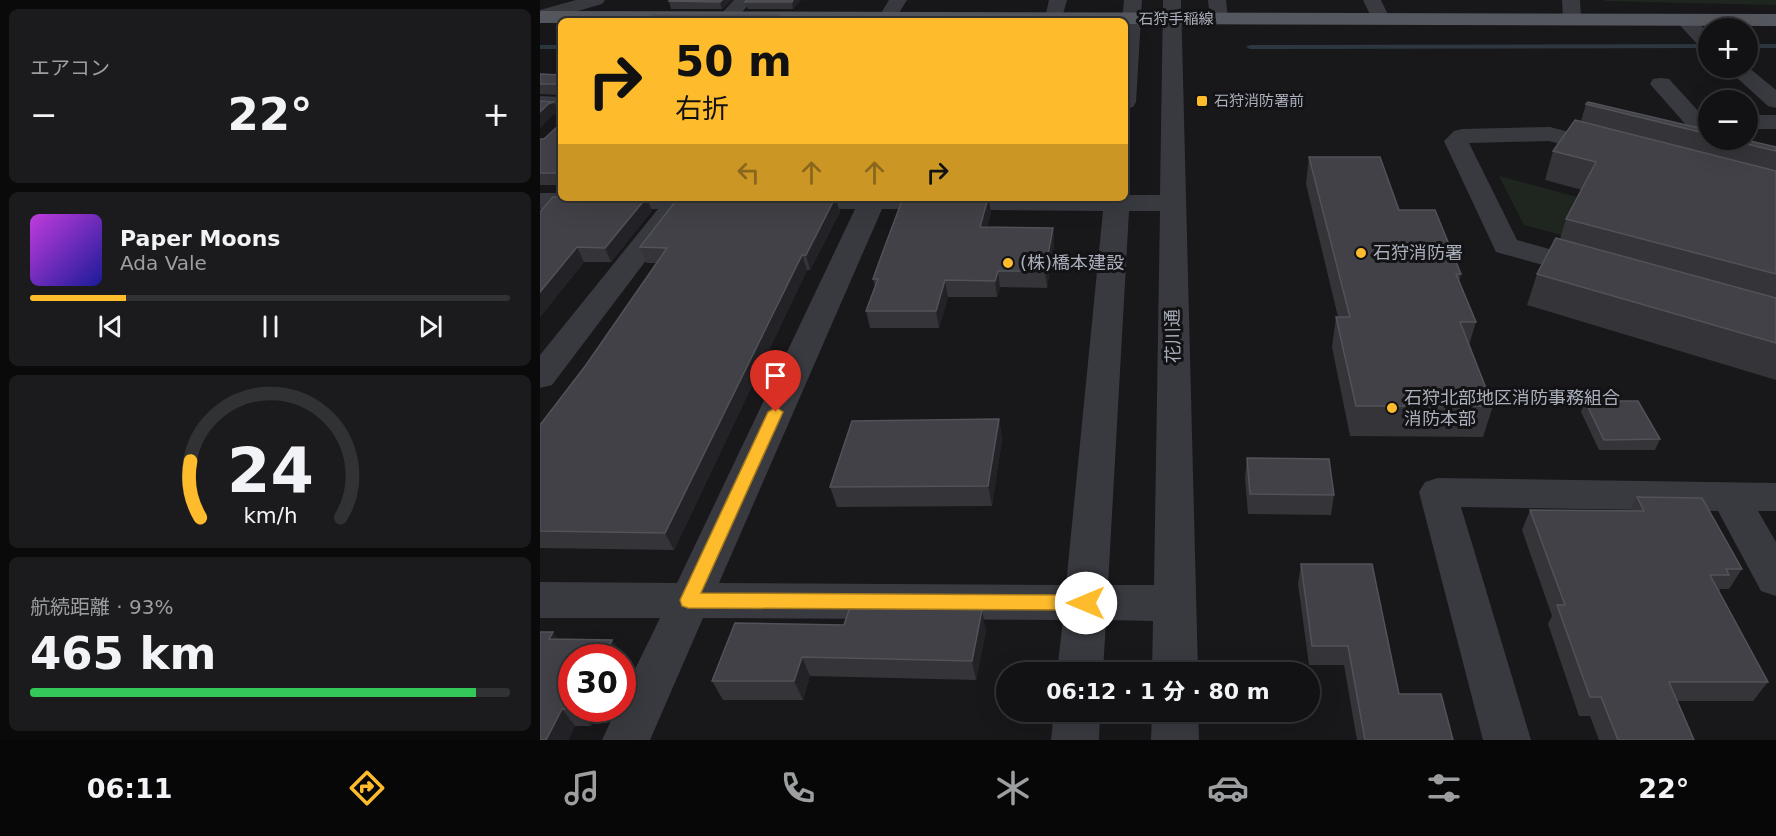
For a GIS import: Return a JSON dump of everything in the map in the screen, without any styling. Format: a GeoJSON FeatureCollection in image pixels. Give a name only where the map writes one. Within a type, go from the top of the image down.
{"type":"FeatureCollection","features":[{"type":"Feature","properties":{"kind":"main road","name":"石狩手稲線"},"geometry":{"type":"LineString","coordinates":[[540,16],[887,18],[1056,9],[1218,9],[1381,19],[1571,9],[1685,20],[1776,20]]}},
{"type":"Feature","properties":{"kind":"street"},"geometry":{"type":"LineString","coordinates":[[540,16],[596,0]]}},
{"type":"Feature","properties":{"kind":"street"},"geometry":{"type":"LineString","coordinates":[[727,17],[744,0]]}},
{"type":"Feature","properties":{"kind":"street"},"geometry":{"type":"LineString","coordinates":[[887,18],[898,0]]}},
{"type":"Feature","properties":{"kind":"street"},"geometry":{"type":"LineString","coordinates":[[1372,0],[1381,19]]}},
{"type":"Feature","properties":{"kind":"street","name":"花川通"},"geometry":{"type":"LineString","coordinates":[[1132,9],[1145,104],[1171,203],[1175,662]]}},
{"type":"Feature","properties":{"kind":"street","name":"花川通"},"geometry":{"type":"LineString","coordinates":[[1145,104],[1173,10]]}},
{"type":"Feature","properties":{"kind":"street"},"geometry":{"type":"LineString","coordinates":[[1685,20],[1698,34]]}},
{"type":"Feature","properties":{"kind":"street"},"geometry":{"type":"LineString","coordinates":[[1748,78],[1776,101]]}},
{"type":"Feature","properties":{"kind":"street"},"geometry":{"type":"LineString","coordinates":[[1661,84],[1695,121],[1698,121]]}},
{"type":"Feature","properties":{"kind":"street"},"geometry":{"type":"LineString","coordinates":[[540,104],[558,104]]}},
{"type":"Feature","properties":{"kind":"street"},"geometry":{"type":"LineString","coordinates":[[1758,122],[1776,122]]}},
{"type":"Feature","properties":{"kind":"street"},"geometry":{"type":"LineString","coordinates":[[1619,278],[1506,246],[1456,141],[1462,136],[1550,134],[1629,155]]}},
{"type":"Feature","properties":{"kind":"street"},"geometry":{"type":"LineString","coordinates":[[540,201],[994,201]]}},
{"type":"Feature","properties":{"kind":"street"},"geometry":{"type":"LineString","coordinates":[[540,377],[677,201]]}},
{"type":"Feature","properties":{"kind":"street"},"geometry":{"type":"LineString","coordinates":[[1081,662],[1117,201]]}},
{"type":"Feature","properties":{"kind":"street"},"geometry":{"type":"LineString","coordinates":[[1128,201],[1171,203]]}},
{"type":"Feature","properties":{"kind":"street"},"geometry":{"type":"LineString","coordinates":[[626,740],[688,600],[872,202]]}},
{"type":"Feature","properties":{"kind":"street"},"geometry":{"type":"LineString","coordinates":[[1507,740],[1438,492],[1776,497]]}},
{"type":"Feature","properties":{"kind":"street"},"geometry":{"type":"LineString","coordinates":[[1730,497],[1776,579]]}},
{"type":"Feature","properties":{"kind":"street"},"geometry":{"type":"LineString","coordinates":[[540,600],[1175,603]]}},
{"type":"Feature","properties":{"kind":"street"},"geometry":{"type":"LineString","coordinates":[[1075,740],[1076,722]]}},
{"type":"Feature","properties":{"kind":"street"},"geometry":{"type":"LineString","coordinates":[[1175,722],[1175,740]]}},
{"type":"Feature","properties":{"kind":"shaded area"},"geometry":{"type":"Polygon","coordinates":[[[1776,0],[1776,5],[1603,1],[1776,0]]]}},
{"type":"Feature","properties":{"kind":"shaded area"},"geometry":{"type":"Polygon","coordinates":[[[1499,176],[1776,250],[1776,293],[1524,225],[1499,176]]]}},
{"type":"Feature","properties":{"kind":"building"},"geometry":{"type":"Polygon","coordinates":[[[670,0],[722,0],[720,2],[670,0]]]}},
{"type":"Feature","properties":{"kind":"building"},"geometry":{"type":"Polygon","coordinates":[[[747,0],[793,0],[792,2],[745,2],[747,0]]]}},
{"type":"Feature","properties":{"kind":"building"},"geometry":{"type":"Polygon","coordinates":[[[651,15],[779,15],[776,18],[648,18],[651,15]]]}},
{"type":"Feature","properties":{"kind":"building"},"geometry":{"type":"Polygon","coordinates":[[[540,74],[558,75],[558,85],[540,84],[540,74]]]}},
{"type":"Feature","properties":{"kind":"building"},"geometry":{"type":"Polygon","coordinates":[[[540,101],[554,102],[548,104],[540,112],[540,101]]]}},
{"type":"Feature","properties":{"kind":"building"},"geometry":{"type":"Polygon","coordinates":[[[1588,102],[1698,128],[1698,132],[1586,104],[1588,102]]]}},
{"type":"Feature","properties":{"kind":"building"},"geometry":{"type":"Polygon","coordinates":[[[1575,120],[1776,171],[1776,274],[1566,219],[1596,162],[1553,151],[1575,120]]]}},
{"type":"Feature","properties":{"kind":"building"},"geometry":{"type":"Polygon","coordinates":[[[558,126],[558,173],[540,173],[540,139],[544,139],[558,126]]]}},
{"type":"Feature","properties":{"kind":"building"},"geometry":{"type":"Polygon","coordinates":[[[1758,143],[1776,147],[1776,151],[1758,147],[1758,143]]]}},
{"type":"Feature","properties":{"kind":"building"},"geometry":{"type":"Polygon","coordinates":[[[1309,157],[1380,157],[1399,210],[1435,210],[1461,274],[1456,274],[1476,322],[1460,322],[1493,406],[1356,406],[1336,317],[1350,317],[1309,157]]]}},
{"type":"Feature","properties":{"kind":"building"},"geometry":{"type":"Polygon","coordinates":[[[553,197],[558,197],[558,201],[644,201],[605,248],[577,247],[540,292],[540,212],[553,197]]]}},
{"type":"Feature","properties":{"kind":"building"},"geometry":{"type":"Polygon","coordinates":[[[676,201],[833,201],[806,255],[802,255],[665,533],[540,531],[540,425],[586,365],[667,248],[640,247],[676,201]]]}},
{"type":"Feature","properties":{"kind":"building"},"geometry":{"type":"Polygon","coordinates":[[[902,201],[987,201],[980,227],[1053,228],[1045,271],[998,271],[995,281],[945,280],[936,311],[866,311],[878,279],[873,279],[902,201]]]}},
{"type":"Feature","properties":{"kind":"building"},"geometry":{"type":"Polygon","coordinates":[[[1556,238],[1776,298],[1776,343],[1537,274],[1556,238]]]}},
{"type":"Feature","properties":{"kind":"building"},"geometry":{"type":"Polygon","coordinates":[[[1585,401],[1638,401],[1660,439],[1604,440],[1585,401]]]}},
{"type":"Feature","properties":{"kind":"building"},"geometry":{"type":"Polygon","coordinates":[[[999,419],[988,486],[830,487],[852,421],[999,419]]]}},
{"type":"Feature","properties":{"kind":"building"},"geometry":{"type":"Polygon","coordinates":[[[1247,458],[1329,459],[1334,495],[1250,494],[1247,458]]]}},
{"type":"Feature","properties":{"kind":"building"},"geometry":{"type":"Polygon","coordinates":[[[1637,497],[1702,498],[1742,569],[1726,569],[1729,575],[1710,575],[1768,682],[1669,682],[1694,740],[1618,740],[1601,697],[1590,697],[1557,605],[1565,605],[1530,510],[1644,511],[1637,497]]]}},
{"type":"Feature","properties":{"kind":"building"},"geometry":{"type":"Polygon","coordinates":[[[1301,564],[1372,564],[1399,694],[1441,694],[1453,740],[1365,740],[1348,646],[1312,646],[1301,564]]]}},
{"type":"Feature","properties":{"kind":"building"},"geometry":{"type":"Polygon","coordinates":[[[850,607],[982,610],[972,661],[802,657],[794,681],[712,681],[735,623],[844,625],[850,607]]]}},
{"type":"Feature","properties":{"kind":"building"},"geometry":{"type":"Polygon","coordinates":[[[540,632],[553,632],[549,639],[612,640],[610,644],[558,644],[558,717],[546,740],[540,740],[540,632]]]}},
{"type":"Feature","properties":{"kind":"waterway"},"geometry":{"type":"LineString","coordinates":[[1250,47],[1698,46]]}},
{"type":"Feature","properties":{"kind":"waterway"},"geometry":{"type":"LineString","coordinates":[[1758,46],[1776,46]]}},
{"type":"Feature","properties":{"kind":"waterway"},"geometry":{"type":"LineString","coordinates":[[540,47],[558,47]]}},
{"type":"Feature","properties":{"kind":"place","name":"石狩消防署前"},"geometry":{"type":"Point","coordinates":[1202,101]}},
{"type":"Feature","properties":{"kind":"place","name":"石狩消防署"},"geometry":{"type":"Point","coordinates":[1361,253]}},
{"type":"Feature","properties":{"kind":"place","name":"(株)橋本建設"},"geometry":{"type":"Point","coordinates":[1008,263]}},
{"type":"Feature","properties":{"kind":"place","name":"石狩北部地区消防事務組合 消防本部"},"geometry":{"type":"Point","coordinates":[1392,408]}},
{"type":"Feature","properties":{"kind":"route"},"geometry":{"type":"LineString","coordinates":[[776,412],[688,600],[1086,603]]}}]}
